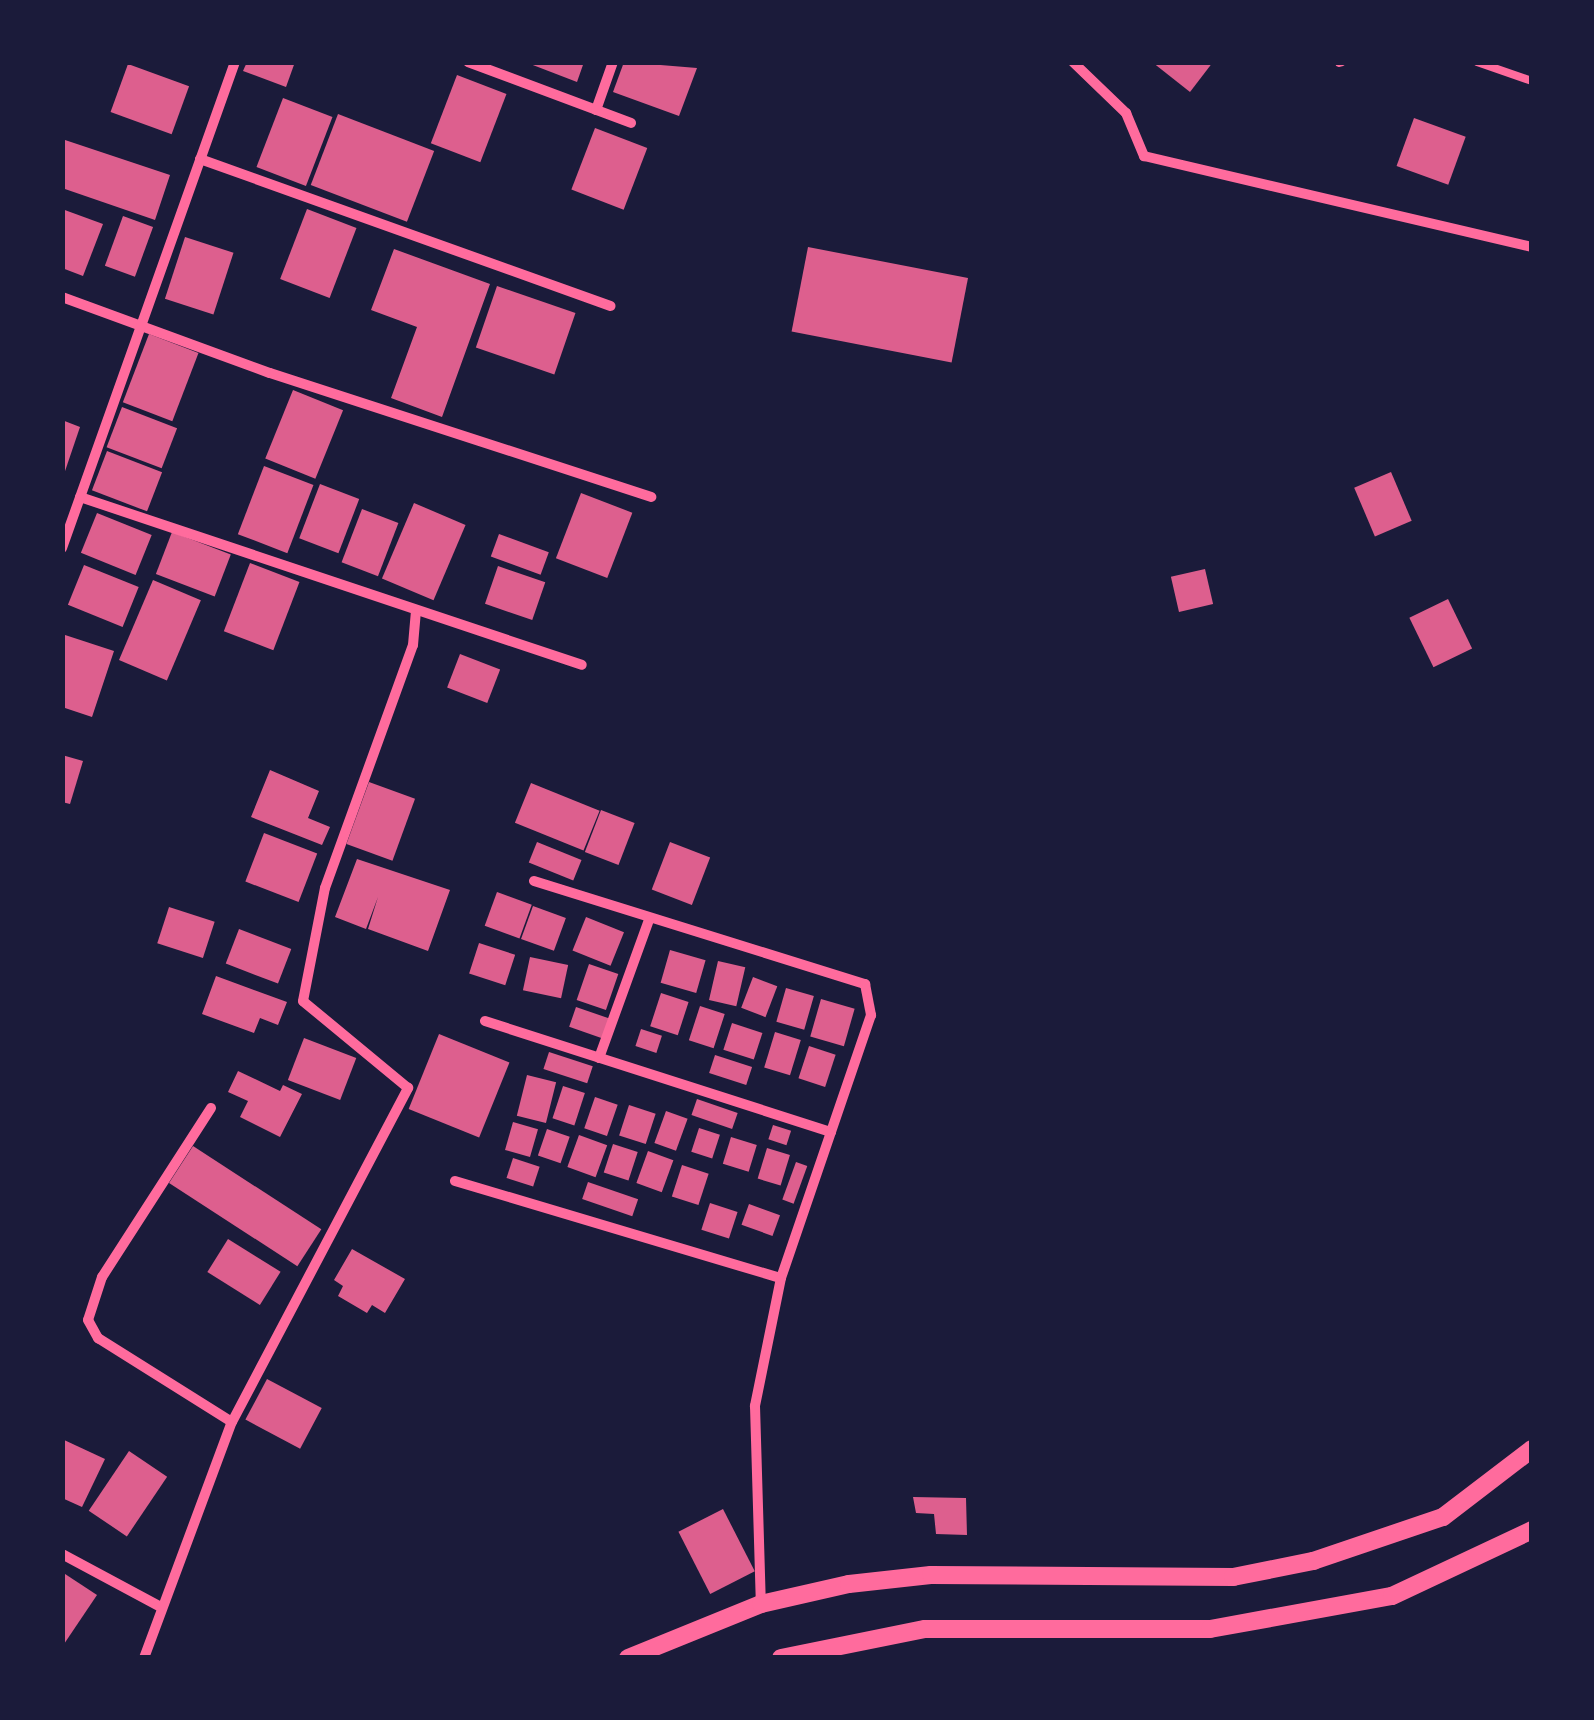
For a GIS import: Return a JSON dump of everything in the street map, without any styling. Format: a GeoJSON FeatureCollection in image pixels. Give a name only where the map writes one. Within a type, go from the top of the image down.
{"type":"FeatureCollection","features":[{"type":"Feature","properties":{"kind":"street"},"geometry":{"type":"LineString","coordinates":[[62,548],[235,62]]}},
{"type":"Feature","properties":{"kind":"street"},"geometry":{"type":"LineString","coordinates":[[468,62],[631,123]]}},
{"type":"Feature","properties":{"kind":"street"},"geometry":{"type":"LineString","coordinates":[[596,110],[613,62]]}},
{"type":"Feature","properties":{"kind":"street"},"geometry":{"type":"LineString","coordinates":[[1072,62],[1126,113],[1144,156],[1532,247]]}},
{"type":"Feature","properties":{"kind":"street"},"geometry":{"type":"LineString","coordinates":[[200,159],[611,306]]}},
{"type":"Feature","properties":{"kind":"street"},"geometry":{"type":"LineString","coordinates":[[62,297],[138,326],[651,496]]}},
{"type":"Feature","properties":{"kind":"street"},"geometry":{"type":"LineString","coordinates":[[80,497],[343,580],[416,611],[582,665]]}},
{"type":"Feature","properties":{"kind":"street"},"geometry":{"type":"LineString","coordinates":[[144,1658],[159,1606],[221,1464],[232,1422],[408,1088],[304,1001],[325,888],[412,645],[416,611]]}},
{"type":"Feature","properties":{"kind":"street"},"geometry":{"type":"LineString","coordinates":[[534,881],[649,920],[865,984],[871,1015],[781,1278],[754,1406],[761,1604]]}},
{"type":"Feature","properties":{"kind":"street"},"geometry":{"type":"LineString","coordinates":[[600,1058],[649,920]]}},
{"type":"Feature","properties":{"kind":"street"},"geometry":{"type":"LineString","coordinates":[[485,1020],[831,1132]]}},
{"type":"Feature","properties":{"kind":"street"},"geometry":{"type":"LineString","coordinates":[[211,1108],[102,1277],[88,1320],[98,1338],[232,1422]]}},
{"type":"Feature","properties":{"kind":"street"},"geometry":{"type":"LineString","coordinates":[[455,1182],[781,1278]]}},
{"type":"Feature","properties":{"kind":"street"},"geometry":{"type":"LineString","coordinates":[[628,1658],[761,1604],[932,1575],[1144,1580],[1233,1577],[1297,1564],[1443,1517],[1532,1449]]}},
{"type":"Feature","properties":{"kind":"street"},"geometry":{"type":"LineString","coordinates":[[782,1658],[926,1629],[1210,1630],[1392,1596],[1532,1530]]}},
{"type":"Feature","properties":{"kind":"street"},"geometry":{"type":"LineString","coordinates":[[62,1554],[159,1606]]}},
{"type":"Feature","properties":{"kind":"lane"},"geometry":{"type":"LineString","coordinates":[[1477,62],[1532,81]]}},
{"type":"Feature","properties":{"kind":"building"},"geometry":{"type":"Polygon","coordinates":[[[247,62],[295,62],[286,87],[243,71],[247,62]]]}},
{"type":"Feature","properties":{"kind":"building"},"geometry":{"type":"Polygon","coordinates":[[[525,62],[584,62],[577,82],[525,62]]]}},
{"type":"Feature","properties":{"kind":"building"},"geometry":{"type":"Polygon","coordinates":[[[624,62],[697,68],[679,116],[613,92],[624,62]]]}},
{"type":"Feature","properties":{"kind":"building"},"geometry":{"type":"Polygon","coordinates":[[[1152,62],[1213,62],[1190,92],[1152,62]]]}},
{"type":"Feature","properties":{"kind":"building"},"geometry":{"type":"Polygon","coordinates":[[[128,64],[189,86],[172,134],[111,112],[128,64]]]}},
{"type":"Feature","properties":{"kind":"building"},"geometry":{"type":"Polygon","coordinates":[[[457,75],[506,94],[480,162],[431,143],[457,75]]]}},
{"type":"Feature","properties":{"kind":"building"},"geometry":{"type":"Polygon","coordinates":[[[283,98],[332,117],[306,186],[256,167],[283,98]]]}},
{"type":"Feature","properties":{"kind":"building"},"geometry":{"type":"Polygon","coordinates":[[[338,114],[434,151],[407,222],[311,185],[338,114]]]}},
{"type":"Feature","properties":{"kind":"building"},"geometry":{"type":"Polygon","coordinates":[[[1414,118],[1466,137],[1448,185],[1397,166],[1414,118]]]}},
{"type":"Feature","properties":{"kind":"building"},"geometry":{"type":"Polygon","coordinates":[[[595,128],[647,148],[624,210],[571,190],[595,128]]]}},
{"type":"Feature","properties":{"kind":"building"},"geometry":{"type":"Polygon","coordinates":[[[62,139],[170,175],[155,220],[62,188],[62,139]]]}},
{"type":"Feature","properties":{"kind":"building"},"geometry":{"type":"Polygon","coordinates":[[[62,209],[103,224],[83,276],[62,268],[62,209]]]}},
{"type":"Feature","properties":{"kind":"building"},"geometry":{"type":"Polygon","coordinates":[[[307,209],[356,228],[330,298],[280,279],[307,209]]]}},
{"type":"Feature","properties":{"kind":"building"},"geometry":{"type":"Polygon","coordinates":[[[123,216],[153,227],[135,277],[105,266],[123,216]]]}},
{"type":"Feature","properties":{"kind":"building"},"geometry":{"type":"Polygon","coordinates":[[[185,237],[234,253],[213,315],[165,299],[185,237]]]}},
{"type":"Feature","properties":{"kind":"building"},"geometry":{"type":"Polygon","coordinates":[[[808,247],[968,278],[952,363],[792,331],[808,247]]]}},
{"type":"Feature","properties":{"kind":"building"},"geometry":{"type":"Polygon","coordinates":[[[394,249],[490,284],[442,417],[391,398],[417,327],[371,310],[394,249]]]}},
{"type":"Feature","properties":{"kind":"building"},"geometry":{"type":"Polygon","coordinates":[[[497,286],[575,313],[554,374],[476,347],[497,286]]]}},
{"type":"Feature","properties":{"kind":"building"},"geometry":{"type":"Polygon","coordinates":[[[149,334],[198,353],[172,421],[123,402],[149,334]]]}},
{"type":"Feature","properties":{"kind":"building"},"geometry":{"type":"Polygon","coordinates":[[[293,390],[343,410],[315,479],[265,459],[293,390]]]}},
{"type":"Feature","properties":{"kind":"building"},"geometry":{"type":"Polygon","coordinates":[[[122,407],[177,428],[162,468],[107,447],[122,407]]]}},
{"type":"Feature","properties":{"kind":"building"},"geometry":{"type":"Polygon","coordinates":[[[62,420],[80,427],[62,480],[62,420]]]}},
{"type":"Feature","properties":{"kind":"building"},"geometry":{"type":"Polygon","coordinates":[[[107,451],[162,472],[147,511],[92,490],[107,451]]]}},
{"type":"Feature","properties":{"kind":"building"},"geometry":{"type":"Polygon","coordinates":[[[264,466],[313,485],[287,553],[238,534],[264,466]]]}},
{"type":"Feature","properties":{"kind":"building"},"geometry":{"type":"Polygon","coordinates":[[[1391,472],[1412,521],[1375,536],[1354,488],[1391,472]]]}},
{"type":"Feature","properties":{"kind":"building"},"geometry":{"type":"Polygon","coordinates":[[[320,484],[359,499],[338,553],[299,538],[320,484]]]}},
{"type":"Feature","properties":{"kind":"building"},"geometry":{"type":"Polygon","coordinates":[[[581,493],[632,513],[607,578],[556,558],[581,493]]]}},
{"type":"Feature","properties":{"kind":"building"},"geometry":{"type":"Polygon","coordinates":[[[414,503],[466,525],[434,600],[382,578],[414,503]]]}},
{"type":"Feature","properties":{"kind":"building"},"geometry":{"type":"Polygon","coordinates":[[[362,509],[398,523],[378,576],[342,562],[362,509]]]}},
{"type":"Feature","properties":{"kind":"building"},"geometry":{"type":"Polygon","coordinates":[[[97,513],[152,535],[136,575],[81,553],[97,513]]]}},
{"type":"Feature","properties":{"kind":"building"},"geometry":{"type":"Polygon","coordinates":[[[172,532],[231,555],[215,597],[156,574],[172,532]]]}},
{"type":"Feature","properties":{"kind":"building"},"geometry":{"type":"Polygon","coordinates":[[[499,534],[549,552],[541,575],[491,557],[499,534]]]}},
{"type":"Feature","properties":{"kind":"building"},"geometry":{"type":"Polygon","coordinates":[[[250,563],[299,582],[273,650],[224,631],[250,563]]]}},
{"type":"Feature","properties":{"kind":"building"},"geometry":{"type":"Polygon","coordinates":[[[84,565],[139,587],[123,627],[68,605],[84,565]]]}},
{"type":"Feature","properties":{"kind":"building"},"geometry":{"type":"Polygon","coordinates":[[[498,566],[545,582],[532,620],[485,604],[498,566]]]}},
{"type":"Feature","properties":{"kind":"building"},"geometry":{"type":"Polygon","coordinates":[[[1205,569],[1213,604],[1179,612],[1171,577],[1205,569]]]}},
{"type":"Feature","properties":{"kind":"building"},"geometry":{"type":"Polygon","coordinates":[[[153,580],[201,600],[167,680],[119,660],[153,580]]]}},
{"type":"Feature","properties":{"kind":"building"},"geometry":{"type":"Polygon","coordinates":[[[1448,599],[1472,648],[1433,667],[1409,618],[1448,599]]]}},
{"type":"Feature","properties":{"kind":"building"},"geometry":{"type":"Polygon","coordinates":[[[62,634],[114,651],[92,717],[62,707],[62,634]]]}},
{"type":"Feature","properties":{"kind":"building"},"geometry":{"type":"Polygon","coordinates":[[[460,654],[500,669],[487,703],[447,688],[460,654]]]}},
{"type":"Feature","properties":{"kind":"building"},"geometry":{"type":"Polygon","coordinates":[[[62,755],[83,761],[70,804],[62,802],[62,755]]]}},
{"type":"Feature","properties":{"kind":"building"},"geometry":{"type":"Polygon","coordinates":[[[270,770],[319,791],[308,818],[330,827],[322,845],[251,817],[270,770]]]}},
{"type":"Feature","properties":{"kind":"building"},"geometry":{"type":"Polygon","coordinates":[[[369,782],[415,799],[392,861],[346,844],[369,782]]]}},
{"type":"Feature","properties":{"kind":"building"},"geometry":{"type":"Polygon","coordinates":[[[531,783],[600,811],[584,851],[515,823],[531,783]]]}},
{"type":"Feature","properties":{"kind":"building"},"geometry":{"type":"Polygon","coordinates":[[[601,810],[635,823],[618,865],[585,852],[601,810]]]}},
{"type":"Feature","properties":{"kind":"building"},"geometry":{"type":"Polygon","coordinates":[[[264,833],[317,853],[299,902],[245,882],[264,833]]]}},
{"type":"Feature","properties":{"kind":"building"},"geometry":{"type":"Polygon","coordinates":[[[537,842],[582,860],[573,880],[529,862],[537,842]]]}},
{"type":"Feature","properties":{"kind":"building"},"geometry":{"type":"Polygon","coordinates":[[[670,842],[710,857],[692,905],[652,890],[670,842]]]}},
{"type":"Feature","properties":{"kind":"building"},"geometry":{"type":"Polygon","coordinates":[[[357,859],[450,890],[428,951],[368,929],[378,897],[366,929],[335,917],[357,859]]]}},
{"type":"Feature","properties":{"kind":"building"},"geometry":{"type":"Polygon","coordinates":[[[497,892],[532,905],[519,938],[485,926],[497,892]]]}},
{"type":"Feature","properties":{"kind":"building"},"geometry":{"type":"Polygon","coordinates":[[[533,906],[566,918],[554,951],[521,939],[533,906]]]}},
{"type":"Feature","properties":{"kind":"building"},"geometry":{"type":"Polygon","coordinates":[[[169,907],[215,922],[203,958],[157,943],[169,907]]]}},
{"type":"Feature","properties":{"kind":"building"},"geometry":{"type":"Polygon","coordinates":[[[586,917],[624,932],[611,966],[573,950],[586,917]]]}},
{"type":"Feature","properties":{"kind":"building"},"geometry":{"type":"Polygon","coordinates":[[[239,929],[291,949],[278,984],[226,964],[239,929]]]}},
{"type":"Feature","properties":{"kind":"building"},"geometry":{"type":"Polygon","coordinates":[[[479,943],[515,955],[505,985],[469,973],[479,943]]]}},
{"type":"Feature","properties":{"kind":"building"},"geometry":{"type":"Polygon","coordinates":[[[670,950],[706,960],[696,993],[661,983],[670,950]]]}},
{"type":"Feature","properties":{"kind":"building"},"geometry":{"type":"Polygon","coordinates":[[[530,957],[568,965],[561,998],[523,990],[530,957]]]}},
{"type":"Feature","properties":{"kind":"building"},"geometry":{"type":"Polygon","coordinates":[[[718,961],[745,967],[736,1006],[709,1000],[718,961]]]}},
{"type":"Feature","properties":{"kind":"building"},"geometry":{"type":"Polygon","coordinates":[[[589,964],[618,974],[606,1010],[577,1000],[589,964]]]}},
{"type":"Feature","properties":{"kind":"building"},"geometry":{"type":"Polygon","coordinates":[[[216,976],[287,1002],[278,1025],[260,1018],[254,1033],[202,1014],[216,976]]]}},
{"type":"Feature","properties":{"kind":"building"},"geometry":{"type":"Polygon","coordinates":[[[753,977],[777,986],[765,1017],[741,1008],[753,977]]]}},
{"type":"Feature","properties":{"kind":"building"},"geometry":{"type":"Polygon","coordinates":[[[786,988],[814,996],[804,1030],[776,1022],[786,988]]]}},
{"type":"Feature","properties":{"kind":"building"},"geometry":{"type":"Polygon","coordinates":[[[661,993],[689,1002],[678,1035],[650,1026],[661,993]]]}},
{"type":"Feature","properties":{"kind":"building"},"geometry":{"type":"Polygon","coordinates":[[[821,999],[855,1009],[844,1046],[810,1036],[821,999]]]}},
{"type":"Feature","properties":{"kind":"building"},"geometry":{"type":"Polygon","coordinates":[[[700,1006],[725,1014],[714,1048],[689,1040],[700,1006]]]}},
{"type":"Feature","properties":{"kind":"building"},"geometry":{"type":"Polygon","coordinates":[[[576,1007],[611,1019],[604,1039],[569,1027],[576,1007]]]}},
{"type":"Feature","properties":{"kind":"building"},"geometry":{"type":"Polygon","coordinates":[[[732,1023],[762,1033],[754,1060],[723,1050],[732,1023]]]}},
{"type":"Feature","properties":{"kind":"building"},"geometry":{"type":"Polygon","coordinates":[[[641,1029],[662,1036],[656,1053],[635,1046],[641,1029]]]}},
{"type":"Feature","properties":{"kind":"building"},"geometry":{"type":"Polygon","coordinates":[[[775,1032],[801,1040],[790,1075],[764,1067],[775,1032]]]}},
{"type":"Feature","properties":{"kind":"building"},"geometry":{"type":"Polygon","coordinates":[[[439,1034],[509,1062],[479,1138],[409,1109],[439,1034]]]}},
{"type":"Feature","properties":{"kind":"building"},"geometry":{"type":"Polygon","coordinates":[[[304,1038],[356,1058],[340,1100],[288,1080],[304,1038]]]}},
{"type":"Feature","properties":{"kind":"building"},"geometry":{"type":"Polygon","coordinates":[[[809,1046],[836,1055],[825,1087],[798,1078],[809,1046]]]}},
{"type":"Feature","properties":{"kind":"building"},"geometry":{"type":"Polygon","coordinates":[[[549,1052],[593,1066],[587,1083],[543,1069],[549,1052]]]}},
{"type":"Feature","properties":{"kind":"building"},"geometry":{"type":"Polygon","coordinates":[[[715,1055],[752,1067],[746,1085],[709,1073],[715,1055]]]}},
{"type":"Feature","properties":{"kind":"building"},"geometry":{"type":"Polygon","coordinates":[[[238,1071],[280,1091],[283,1085],[302,1094],[280,1137],[240,1117],[248,1101],[228,1092],[238,1071]]]}},
{"type":"Feature","properties":{"kind":"building"},"geometry":{"type":"Polygon","coordinates":[[[527,1075],[556,1082],[546,1123],[517,1116],[527,1075]]]}},
{"type":"Feature","properties":{"kind":"building"},"geometry":{"type":"Polygon","coordinates":[[[563,1086],[585,1093],[574,1125],[552,1118],[563,1086]]]}},
{"type":"Feature","properties":{"kind":"building"},"geometry":{"type":"Polygon","coordinates":[[[595,1097],[618,1105],[607,1136],[584,1128],[595,1097]]]}},
{"type":"Feature","properties":{"kind":"building"},"geometry":{"type":"Polygon","coordinates":[[[697,1099],[738,1113],[732,1129],[691,1115],[697,1099]]]}},
{"type":"Feature","properties":{"kind":"building"},"geometry":{"type":"Polygon","coordinates":[[[629,1105],[656,1114],[646,1144],[619,1135],[629,1105]]]}},
{"type":"Feature","properties":{"kind":"building"},"geometry":{"type":"Polygon","coordinates":[[[666,1111],[688,1119],[676,1151],[654,1143],[666,1111]]]}},
{"type":"Feature","properties":{"kind":"building"},"geometry":{"type":"Polygon","coordinates":[[[513,1122],[538,1129],[530,1157],[505,1150],[513,1122]]]}},
{"type":"Feature","properties":{"kind":"building"},"geometry":{"type":"Polygon","coordinates":[[[773,1125],[791,1131],[786,1145],[768,1139],[773,1125]]]}},
{"type":"Feature","properties":{"kind":"building"},"geometry":{"type":"Polygon","coordinates":[[[699,1128],[720,1135],[712,1159],[691,1152],[699,1128]]]}},
{"type":"Feature","properties":{"kind":"building"},"geometry":{"type":"Polygon","coordinates":[[[547,1129],[570,1137],[561,1163],[538,1155],[547,1129]]]}},
{"type":"Feature","properties":{"kind":"building"},"geometry":{"type":"Polygon","coordinates":[[[579,1135],[607,1145],[596,1177],[567,1167],[579,1135]]]}},
{"type":"Feature","properties":{"kind":"building"},"geometry":{"type":"Polygon","coordinates":[[[731,1137],[757,1145],[749,1172],[723,1164],[731,1137]]]}},
{"type":"Feature","properties":{"kind":"building"},"geometry":{"type":"Polygon","coordinates":[[[613,1144],[638,1152],[628,1181],[604,1173],[613,1144]]]}},
{"type":"Feature","properties":{"kind":"building"},"geometry":{"type":"Polygon","coordinates":[[[193,1146],[321,1229],[297,1266],[169,1183],[193,1146]]]}},
{"type":"Feature","properties":{"kind":"building"},"geometry":{"type":"Polygon","coordinates":[[[767,1148],[790,1155],[781,1186],[758,1179],[767,1148]]]}},
{"type":"Feature","properties":{"kind":"building"},"geometry":{"type":"Polygon","coordinates":[[[648,1151],[673,1160],[662,1192],[636,1183],[648,1151]]]}},
{"type":"Feature","properties":{"kind":"building"},"geometry":{"type":"Polygon","coordinates":[[[513,1158],[540,1167],[533,1187],[507,1178],[513,1158]]]}},
{"type":"Feature","properties":{"kind":"building"},"geometry":{"type":"Polygon","coordinates":[[[796,1162],[807,1166],[794,1204],[782,1200],[796,1162]]]}},
{"type":"Feature","properties":{"kind":"building"},"geometry":{"type":"Polygon","coordinates":[[[682,1165],[709,1174],[698,1205],[672,1196],[682,1165]]]}},
{"type":"Feature","properties":{"kind":"building"},"geometry":{"type":"Polygon","coordinates":[[[588,1182],[638,1199],[632,1216],[582,1199],[588,1182]]]}},
{"type":"Feature","properties":{"kind":"building"},"geometry":{"type":"Polygon","coordinates":[[[710,1203],[738,1212],[729,1239],[701,1230],[710,1203]]]}},
{"type":"Feature","properties":{"kind":"building"},"geometry":{"type":"Polygon","coordinates":[[[749,1204],[780,1215],[772,1236],[741,1225],[749,1204]]]}},
{"type":"Feature","properties":{"kind":"building"},"geometry":{"type":"Polygon","coordinates":[[[228,1239],[281,1272],[260,1305],[207,1272],[228,1239]]]}},
{"type":"Feature","properties":{"kind":"building"},"geometry":{"type":"Polygon","coordinates":[[[352,1249],[405,1279],[385,1313],[372,1305],[367,1313],[338,1296],[343,1286],[334,1280],[352,1249]]]}},
{"type":"Feature","properties":{"kind":"building"},"geometry":{"type":"Polygon","coordinates":[[[267,1379],[322,1408],[300,1449],[245,1420],[267,1379]]]}},
{"type":"Feature","properties":{"kind":"building"},"geometry":{"type":"Polygon","coordinates":[[[62,1439],[105,1459],[82,1507],[62,1498],[62,1439]]]}},
{"type":"Feature","properties":{"kind":"building"},"geometry":{"type":"Polygon","coordinates":[[[129,1451],[167,1477],[127,1536],[89,1511],[129,1451]]]}},
{"type":"Feature","properties":{"kind":"building"},"geometry":{"type":"Polygon","coordinates":[[[913,1497],[966,1498],[967,1535],[936,1534],[934,1514],[916,1513],[913,1497]]]}},
{"type":"Feature","properties":{"kind":"building"},"geometry":{"type":"Polygon","coordinates":[[[723,1509],[755,1571],[710,1594],[678,1532],[723,1509]]]}},
{"type":"Feature","properties":{"kind":"building"},"geometry":{"type":"Polygon","coordinates":[[[62,1572],[97,1595],[62,1647],[62,1572]]]}}]}
